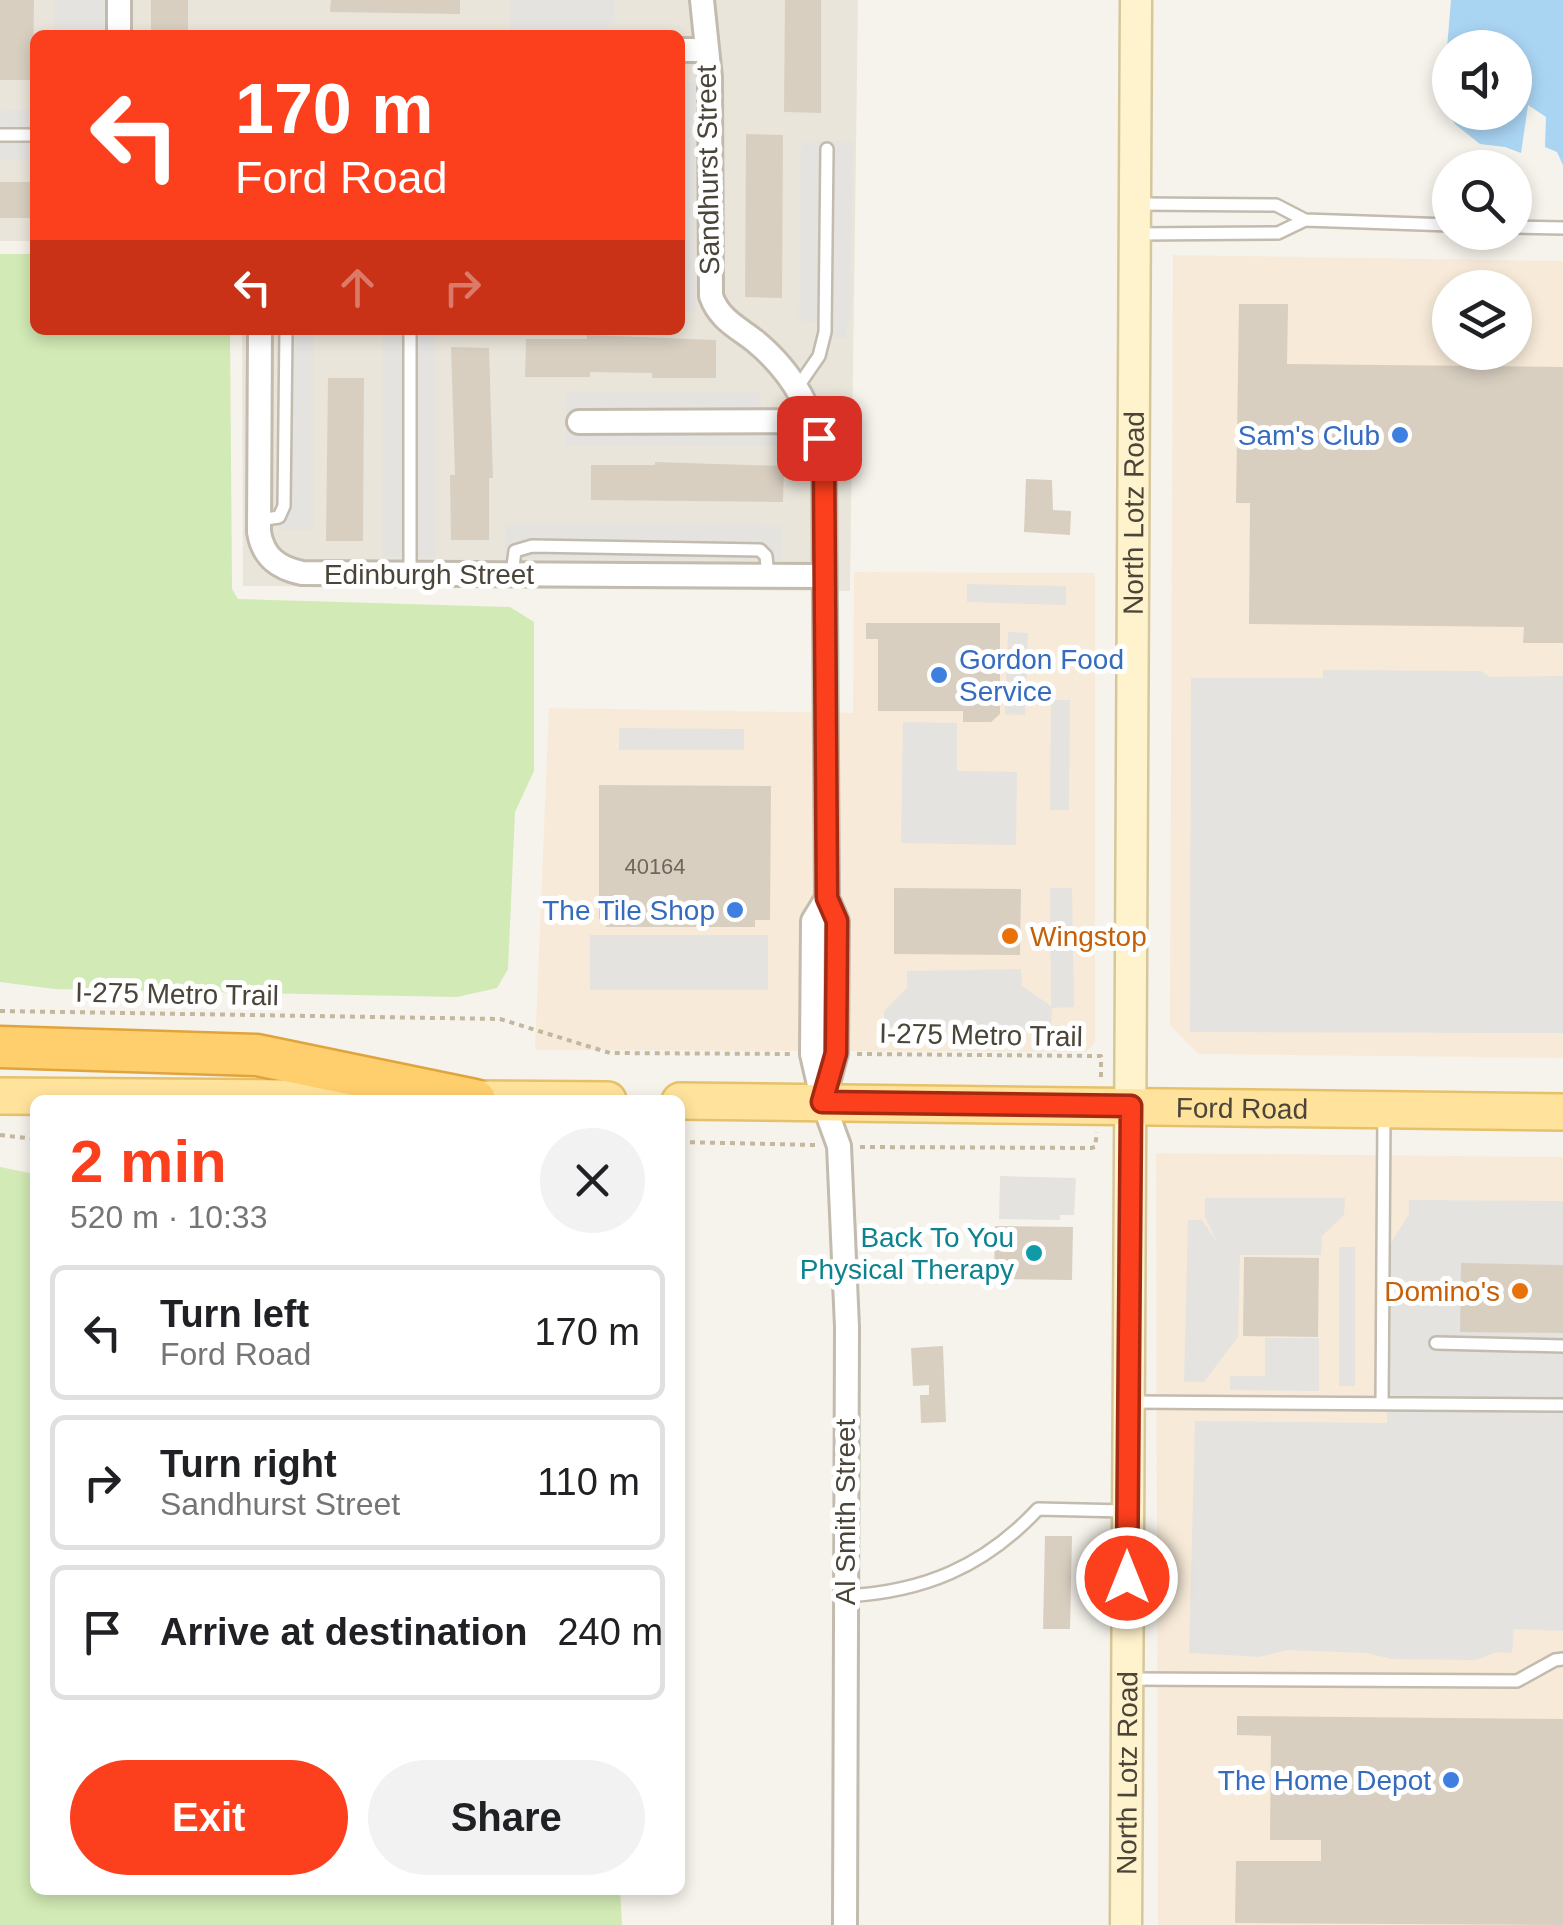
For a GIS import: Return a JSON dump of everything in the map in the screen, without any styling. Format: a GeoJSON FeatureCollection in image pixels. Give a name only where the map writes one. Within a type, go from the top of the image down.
{"type":"FeatureCollection","features":[{"type":"Feature","properties":{"kind":"highway"},"geometry":{"type":"LineString","coordinates":[[0,1047],[257,1054],[451,1095]]}},
{"type":"Feature","properties":{"kind":"main road"},"geometry":{"type":"LineString","coordinates":[[0,1096],[30,1096]]}},
{"type":"Feature","properties":{"kind":"main road","name":"Ford Road"},"geometry":{"type":"LineString","coordinates":[[685,1101],[1563,1112]]}},
{"type":"Feature","properties":{"kind":"street"},"geometry":{"type":"LineString","coordinates":[[119,30],[120,0]]}},
{"type":"Feature","properties":{"kind":"street","name":"Sandhurst Street"},"geometry":{"type":"LineString","coordinates":[[702,0],[710,77],[711,296],[723,318],[758,344],[797,388],[814,422],[824,464],[827,898],[813,922],[824,1054],[822,1102]]}},
{"type":"Feature","properties":{"kind":"street","name":"North Lotz Road"},"geometry":{"type":"LineString","coordinates":[[1126,1925],[1128,1402],[1115,1106],[1137,219],[1136,0]]}},
{"type":"Feature","properties":{"kind":"street"},"geometry":{"type":"LineString","coordinates":[[685,50],[707,50]]}},
{"type":"Feature","properties":{"kind":"street","name":"Edinburgh Street"},"geometry":{"type":"LineString","coordinates":[[260,335],[259,520],[264,550],[286,570],[824,576]]}},
{"type":"Feature","properties":{"kind":"street"},"geometry":{"type":"LineString","coordinates":[[578,422],[814,422]]}},
{"type":"Feature","properties":{"kind":"street","name":"Al Smith Street"},"geometry":{"type":"LineString","coordinates":[[822,1102],[839,1146],[846,1326],[846,1925]]}},
{"type":"Feature","properties":{"kind":"lane"},"geometry":{"type":"LineString","coordinates":[[0,135],[30,136]]}},
{"type":"Feature","properties":{"kind":"lane"},"geometry":{"type":"LineString","coordinates":[[797,388],[819,356],[826,332],[827,149]]}},
{"type":"Feature","properties":{"kind":"lane"},"geometry":{"type":"LineString","coordinates":[[1137,219],[1276,205],[1305,220],[1432,224]]}},
{"type":"Feature","properties":{"kind":"lane"},"geometry":{"type":"LineString","coordinates":[[1137,219],[1278,234],[1305,220]]}},
{"type":"Feature","properties":{"kind":"lane"},"geometry":{"type":"LineString","coordinates":[[1532,227],[1563,228]]}},
{"type":"Feature","properties":{"kind":"lane"},"geometry":{"type":"LineString","coordinates":[[259,520],[279,517],[284,506],[286,335]]}},
{"type":"Feature","properties":{"kind":"lane"},"geometry":{"type":"LineString","coordinates":[[410,335],[410,573]]}},
{"type":"Feature","properties":{"kind":"lane"},"geometry":{"type":"LineString","coordinates":[[1382,1404],[1384,1110]]}},
{"type":"Feature","properties":{"kind":"lane"},"geometry":{"type":"LineString","coordinates":[[1436,1344],[1563,1346]]}},
{"type":"Feature","properties":{"kind":"lane"},"geometry":{"type":"LineString","coordinates":[[1128,1402],[1563,1405]]}},
{"type":"Feature","properties":{"kind":"lane"},"geometry":{"type":"LineString","coordinates":[[845,1596],[900,1591],[948,1575],[983,1556],[1038,1509],[1128,1511]]}},
{"type":"Feature","properties":{"kind":"lane"},"geometry":{"type":"LineString","coordinates":[[1126,1679],[1517,1681],[1555,1660],[1563,1660]]}},
{"type":"Feature","properties":{"kind":"path","name":"I-275 Metro Trail"},"geometry":{"type":"LineString","coordinates":[[0,1011],[500,1018],[610,1053],[1101,1056],[1115,1106],[1091,1148],[685,1142]]}},
{"type":"Feature","properties":{"kind":"path"},"geometry":{"type":"LineString","coordinates":[[0,1135],[30,1138]]}},
{"type":"Feature","properties":{"kind":"shaded area"},"geometry":{"type":"Polygon","coordinates":[[[0,0],[858,0],[850,591],[243,586],[242,335],[685,335],[685,30],[30,30],[30,241],[0,241],[0,0]]]}},
{"type":"Feature","properties":{"kind":"shaded area"},"geometry":{"type":"Polygon","coordinates":[[[54,0],[105,0],[105,30],[54,30],[54,0]]]}},
{"type":"Feature","properties":{"kind":"shaded area"},"geometry":{"type":"Polygon","coordinates":[[[510,0],[615,0],[615,19],[608,30],[510,30],[510,0]]]}},
{"type":"Feature","properties":{"kind":"shaded area"},"geometry":{"type":"Polygon","coordinates":[[[685,83],[696,83],[695,311],[685,312],[685,83]]]}},
{"type":"Feature","properties":{"kind":"shaded area"},"geometry":{"type":"Polygon","coordinates":[[[0,109],[30,110],[30,159],[0,159],[0,109]]]}},
{"type":"Feature","properties":{"kind":"shaded area"},"geometry":{"type":"Polygon","coordinates":[[[801,141],[853,141],[851,322],[847,323],[847,338],[818,338],[818,322],[799,321],[801,141]]]}},
{"type":"Feature","properties":{"kind":"shaded area"},"geometry":{"type":"Polygon","coordinates":[[[1173,255],[1563,261],[1563,1058],[1198,1054],[1170,1025],[1173,255]]]}},
{"type":"Feature","properties":{"kind":"shaded area"},"geometry":{"type":"Polygon","coordinates":[[[278,335],[314,335],[314,530],[279,530],[278,335]]]}},
{"type":"Feature","properties":{"kind":"shaded area"},"geometry":{"type":"Polygon","coordinates":[[[383,335],[436,335],[436,558],[382,557],[383,335]]]}},
{"type":"Feature","properties":{"kind":"shaded area"},"geometry":{"type":"Polygon","coordinates":[[[566,393],[760,393],[761,412],[780,412],[779,446],[566,446],[566,393]]]}},
{"type":"Feature","properties":{"kind":"shaded area"},"geometry":{"type":"Polygon","coordinates":[[[505,523],[782,525],[781,560],[505,558],[505,523]]]}},
{"type":"Feature","properties":{"kind":"shaded area"},"geometry":{"type":"Polygon","coordinates":[[[854,572],[1095,573],[1095,1042],[1086,1052],[535,1050],[549,708],[853,713],[854,572]]]}},
{"type":"Feature","properties":{"kind":"shaded area"},"geometry":{"type":"Polygon","coordinates":[[[967,584],[1066,586],[1066,605],[967,602],[967,584]]]}},
{"type":"Feature","properties":{"kind":"shaded area"},"geometry":{"type":"Polygon","coordinates":[[[1008,632],[1028,633],[1025,715],[1005,714],[1008,632]]]}},
{"type":"Feature","properties":{"kind":"shaded area"},"geometry":{"type":"Polygon","coordinates":[[[1323,670],[1563,676],[1563,1033],[1190,1032],[1191,678],[1323,678],[1323,670]]]}},
{"type":"Feature","properties":{"kind":"shaded area"},"geometry":{"type":"Polygon","coordinates":[[[1051,700],[1070,700],[1069,810],[1050,810],[1051,700]]]}},
{"type":"Feature","properties":{"kind":"shaded area"},"geometry":{"type":"Polygon","coordinates":[[[903,722],[957,723],[957,771],[1017,772],[1016,845],[901,843],[903,722]]]}},
{"type":"Feature","properties":{"kind":"shaded area"},"geometry":{"type":"Polygon","coordinates":[[[619,728],[744,729],[744,750],[619,750],[619,728]]]}},
{"type":"Feature","properties":{"kind":"shaded area"},"geometry":{"type":"Polygon","coordinates":[[[1050,888],[1072,888],[1074,1007],[1052,1008],[1051,1031],[884,1027],[884,1011],[907,988],[907,971],[1021,969],[1022,986],[1051,1006],[1050,888]]]}},
{"type":"Feature","properties":{"kind":"shaded area"},"geometry":{"type":"Polygon","coordinates":[[[590,935],[768,935],[768,990],[590,990],[590,935]]]}},
{"type":"Feature","properties":{"kind":"shaded area"},"geometry":{"type":"Polygon","coordinates":[[[1156,1153],[1563,1157],[1563,1925],[1158,1925],[1156,1153]]]}},
{"type":"Feature","properties":{"kind":"shaded area"},"geometry":{"type":"Polygon","coordinates":[[[1000,1176],[1076,1178],[1074,1215],[1060,1215],[1060,1220],[999,1219],[1000,1176]]]}},
{"type":"Feature","properties":{"kind":"shaded area"},"geometry":{"type":"Polygon","coordinates":[[[1205,1198],[1345,1198],[1344,1215],[1322,1236],[1321,1255],[1240,1255],[1238,1337],[1204,1382],[1184,1382],[1188,1220],[1202,1220],[1217,1242],[1205,1217],[1205,1198]]]}},
{"type":"Feature","properties":{"kind":"shaded area"},"geometry":{"type":"Polygon","coordinates":[[[1409,1200],[1563,1201],[1563,1631],[1514,1629],[1512,1653],[1497,1652],[1476,1660],[1392,1659],[1367,1653],[1288,1650],[1259,1657],[1189,1653],[1195,1421],[1387,1423],[1391,1243],[1409,1214],[1409,1200]]]}},
{"type":"Feature","properties":{"kind":"shaded area"},"geometry":{"type":"Polygon","coordinates":[[[1339,1247],[1355,1247],[1355,1386],[1339,1386],[1339,1247]]]}},
{"type":"Feature","properties":{"kind":"shaded area"},"geometry":{"type":"Polygon","coordinates":[[[1265,1338],[1319,1338],[1319,1391],[1230,1390],[1230,1376],[1265,1376],[1265,1338]]]}},
{"type":"Feature","properties":{"kind":"green space"},"geometry":{"type":"Polygon","coordinates":[[[0,254],[30,254],[30,335],[230,335],[232,589],[238,599],[510,607],[534,622],[534,771],[515,812],[508,969],[497,988],[457,997],[55,989],[0,982],[0,254]]]}},
{"type":"Feature","properties":{"kind":"green space"},"geometry":{"type":"Polygon","coordinates":[[[0,1167],[30,1173],[30,1895],[620,1895],[622,1925],[0,1925],[0,1167]]]}},
{"type":"Feature","properties":{"kind":"water"},"geometry":{"type":"Polygon","coordinates":[[[1451,0],[1563,0],[1563,165],[1557,152],[1545,147],[1546,117],[1532,108],[1532,30],[1448,30],[1451,0]]]}},
{"type":"Feature","properties":{"kind":"water"},"geometry":{"type":"Polygon","coordinates":[[[1462,130],[1524,130],[1521,150],[1480,144],[1462,130]]]}},
{"type":"Feature","properties":{"kind":"building"},"geometry":{"type":"Polygon","coordinates":[[[0,0],[34,0],[30,80],[0,80],[0,0]]]}},
{"type":"Feature","properties":{"kind":"building"},"geometry":{"type":"Polygon","coordinates":[[[151,0],[188,0],[188,30],[151,30],[151,0]]]}},
{"type":"Feature","properties":{"kind":"building"},"geometry":{"type":"Polygon","coordinates":[[[331,0],[460,0],[460,14],[330,12],[331,0]]]}},
{"type":"Feature","properties":{"kind":"building"},"geometry":{"type":"Polygon","coordinates":[[[785,0],[821,0],[821,113],[784,112],[785,0]]]}},
{"type":"Feature","properties":{"kind":"building"},"geometry":{"type":"Polygon","coordinates":[[[746,134],[783,135],[782,298],[745,297],[746,134]]]}},
{"type":"Feature","properties":{"kind":"building"},"geometry":{"type":"Polygon","coordinates":[[[0,182],[30,182],[30,218],[0,218],[0,182]]]}},
{"type":"Feature","properties":{"kind":"building","name":"Sam's Club"},"geometry":{"type":"Polygon","coordinates":[[[1239,304],[1288,304],[1287,364],[1432,366],[1432,370],[1563,367],[1563,643],[1523,643],[1524,627],[1249,624],[1250,503],[1236,503],[1239,304]]]}},
{"type":"Feature","properties":{"kind":"building"},"geometry":{"type":"Polygon","coordinates":[[[587,335],[716,340],[716,378],[652,378],[652,373],[590,372],[590,377],[525,377],[526,339],[587,339],[587,335]]]}},
{"type":"Feature","properties":{"kind":"building"},"geometry":{"type":"Polygon","coordinates":[[[451,347],[489,348],[493,478],[489,478],[489,540],[451,540],[450,475],[455,475],[451,347]]]}},
{"type":"Feature","properties":{"kind":"building"},"geometry":{"type":"Polygon","coordinates":[[[328,378],[364,378],[363,541],[326,541],[328,378]]]}},
{"type":"Feature","properties":{"kind":"building"},"geometry":{"type":"Polygon","coordinates":[[[655,462],[784,466],[783,502],[591,500],[591,465],[655,462]]]}},
{"type":"Feature","properties":{"kind":"building"},"geometry":{"type":"Polygon","coordinates":[[[1026,479],[1052,480],[1053,510],[1071,511],[1070,535],[1024,532],[1026,479]]]}},
{"type":"Feature","properties":{"kind":"building","name":"Gordon Food Service"},"geometry":{"type":"Polygon","coordinates":[[[866,623],[1000,623],[1000,714],[991,722],[963,722],[963,711],[878,711],[878,639],[866,639],[866,623]]]}},
{"type":"Feature","properties":{"kind":"building"},"geometry":{"type":"Polygon","coordinates":[[[599,785],[771,786],[770,920],[755,920],[755,927],[606,927],[606,919],[599,919],[599,785]]]}},
{"type":"Feature","properties":{"kind":"building"},"geometry":{"type":"Polygon","coordinates":[[[894,888],[1021,889],[1020,955],[894,954],[894,888]]]}},
{"type":"Feature","properties":{"kind":"building","name":"Back To You Physical Therapy"},"geometry":{"type":"Polygon","coordinates":[[[995,1226],[1073,1227],[1072,1280],[994,1279],[995,1226]]]}},
{"type":"Feature","properties":{"kind":"building"},"geometry":{"type":"Polygon","coordinates":[[[1244,1257],[1319,1258],[1318,1337],[1243,1336],[1244,1257]]]}},
{"type":"Feature","properties":{"kind":"building"},"geometry":{"type":"Polygon","coordinates":[[[1461,1263],[1563,1265],[1563,1333],[1460,1332],[1461,1263]]]}},
{"type":"Feature","properties":{"kind":"building"},"geometry":{"type":"Polygon","coordinates":[[[943,1346],[946,1422],[921,1423],[920,1395],[929,1395],[929,1385],[913,1386],[911,1348],[943,1346]]]}},
{"type":"Feature","properties":{"kind":"building"},"geometry":{"type":"Polygon","coordinates":[[[1045,1536],[1072,1536],[1070,1629],[1043,1629],[1045,1536]]]}},
{"type":"Feature","properties":{"kind":"building","name":"The Home Depot"},"geometry":{"type":"Polygon","coordinates":[[[1237,1716],[1563,1719],[1563,1925],[1235,1923],[1236,1861],[1321,1861],[1321,1840],[1270,1840],[1271,1736],[1237,1735],[1237,1716]]]}},
{"type":"Feature","properties":{"kind":"place","name":"Sam's Club"},"geometry":{"type":"Point","coordinates":[1400,435]}},
{"type":"Feature","properties":{"kind":"place","name":"Gordon Food Service"},"geometry":{"type":"Point","coordinates":[939,675]}},
{"type":"Feature","properties":{"kind":"place","name":"The Tile Shop"},"geometry":{"type":"Point","coordinates":[735,910]}},
{"type":"Feature","properties":{"kind":"place","name":"Wingstop"},"geometry":{"type":"Point","coordinates":[1010,936]}},
{"type":"Feature","properties":{"kind":"place","name":"Back To You Physical Therapy"},"geometry":{"type":"Point","coordinates":[1034,1253]}},
{"type":"Feature","properties":{"kind":"place","name":"Domino's"},"geometry":{"type":"Point","coordinates":[1520,1291]}},
{"type":"Feature","properties":{"kind":"place","name":"The Home Depot"},"geometry":{"type":"Point","coordinates":[1451,1780]}},
{"type":"Feature","properties":{"kind":"route"},"geometry":{"type":"LineString","coordinates":[[819,438],[824,464],[827,898],[837,921],[836,1053],[822,1102],[1131,1106],[1127,1578]]}}]}
